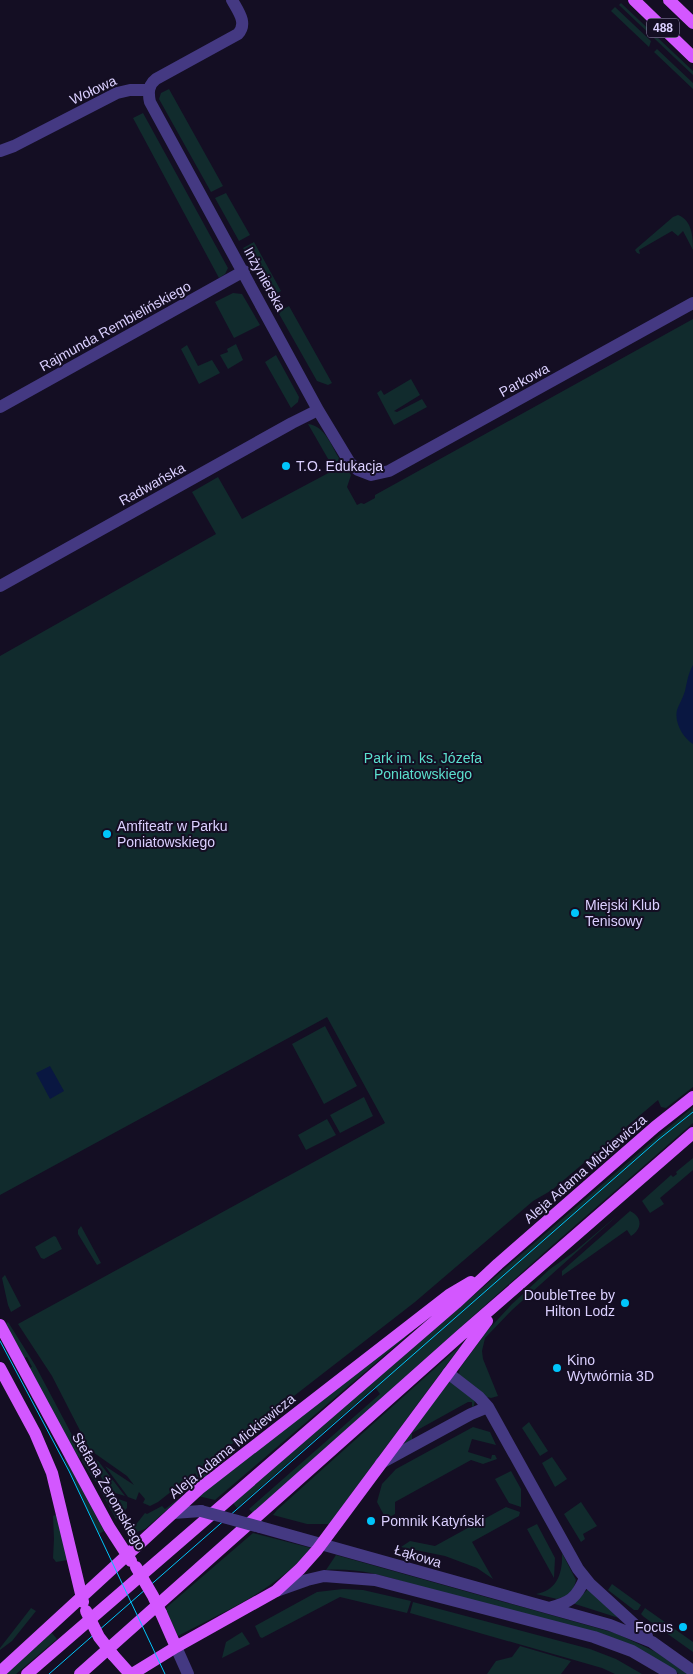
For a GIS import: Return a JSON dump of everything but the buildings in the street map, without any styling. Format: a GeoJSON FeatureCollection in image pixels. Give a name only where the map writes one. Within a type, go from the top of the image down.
{"type":"FeatureCollection","features":[{"type":"Feature","properties":{"kind":"main road","name":"488"},"geometry":{"type":"LineString","coordinates":[[634,0],[693,56]]}},
{"type":"Feature","properties":{"kind":"main road","name":"488"},"geometry":{"type":"LineString","coordinates":[[669,0],[693,23]]}},
{"type":"Feature","properties":{"kind":"main road","name":"Aleja Adama Mickiewicza"},"geometry":{"type":"LineString","coordinates":[[27,1674],[693,1097]]}},
{"type":"Feature","properties":{"kind":"main road"},"geometry":{"type":"LineString","coordinates":[[80,1674],[461,1335],[693,1133]]}},
{"type":"Feature","properties":{"kind":"main road","name":"Aleja Adama Mickiewicza"},"geometry":{"type":"LineString","coordinates":[[0,1672],[128,1556],[172,1513],[212,1479],[442,1301],[498,1264]]}},
{"type":"Feature","properties":{"kind":"main road"},"geometry":{"type":"LineString","coordinates":[[0,1368],[35,1433],[52,1473],[86,1611],[99,1637],[131,1674],[276,1591],[300,1569],[321,1544],[478,1332],[517,1287]]}},
{"type":"Feature","properties":{"kind":"main road","name":"Stefana Żeromskiego"},"geometry":{"type":"LineString","coordinates":[[0,1325],[109,1527],[153,1596],[176,1647]]}},
{"type":"Feature","properties":{"kind":"main road"},"geometry":{"type":"LineString","coordinates":[[119,1542],[148,1536]]}},
{"type":"Feature","properties":{"kind":"street"},"geometry":{"type":"LineString","coordinates":[[149,90],[150,85],[156,79],[238,34],[244,26],[232,0]]}},
{"type":"Feature","properties":{"kind":"street","name":"Wołowa"},"geometry":{"type":"LineString","coordinates":[[0,151],[14,146],[117,93],[130,90],[149,90]]}},
{"type":"Feature","properties":{"kind":"street","name":"Inżynierska"},"geometry":{"type":"LineString","coordinates":[[149,90],[150,102],[244,271],[318,410],[350,463],[366,474]]}},
{"type":"Feature","properties":{"kind":"street","name":"Rajmunda Rembielińskiego"},"geometry":{"type":"LineString","coordinates":[[0,407],[244,271]]}},
{"type":"Feature","properties":{"kind":"street","name":"Parkowa"},"geometry":{"type":"LineString","coordinates":[[366,474],[376,475],[389,471],[693,303]]}},
{"type":"Feature","properties":{"kind":"street","name":"Radwańska"},"geometry":{"type":"LineString","coordinates":[[0,586],[318,410]]}},
{"type":"Feature","properties":{"kind":"street","name":"Łąkowa"},"geometry":{"type":"LineString","coordinates":[[448,1373],[479,1397],[488,1407],[585,1578],[652,1642],[693,1671]]}},
{"type":"Feature","properties":{"kind":"street"},"geometry":{"type":"LineString","coordinates":[[381,1463],[488,1407]]}},
{"type":"Feature","properties":{"kind":"street","name":"Łąkowa"},"geometry":{"type":"LineString","coordinates":[[172,1513],[201,1512],[260,1527],[610,1625],[652,1642]]}},
{"type":"Feature","properties":{"kind":"street"},"geometry":{"type":"LineString","coordinates":[[276,1591],[324,1576],[375,1580],[594,1636],[632,1651],[671,1674]]}},
{"type":"Feature","properties":{"kind":"street"},"geometry":{"type":"LineString","coordinates":[[547,1608],[564,1604],[573,1598],[580,1590],[585,1578]]}},
{"type":"Feature","properties":{"kind":"street","name":"Stefana Żeromskiego"},"geometry":{"type":"LineString","coordinates":[[176,1647],[188,1674]]}},
{"type":"Feature","properties":{"kind":"green space"},"geometry":{"type":"Polygon","coordinates":[[[621,3],[693,71],[693,75],[619,5],[621,3]]]}},
{"type":"Feature","properties":{"kind":"green space"},"geometry":{"type":"Polygon","coordinates":[[[615,7],[651,41],[649,47],[611,11],[615,7]]]}},
{"type":"Feature","properties":{"kind":"green space"},"geometry":{"type":"Polygon","coordinates":[[[657,49],[693,83],[693,89],[654,52],[657,49]]]}},
{"type":"Feature","properties":{"kind":"green space"},"geometry":{"type":"Polygon","coordinates":[[[169,89],[223,186],[211,192],[159,99],[161,93],[169,89]]]}},
{"type":"Feature","properties":{"kind":"green space"},"geometry":{"type":"Polygon","coordinates":[[[143,113],[228,268],[225,274],[219,278],[133,118],[143,113]]]}},
{"type":"Feature","properties":{"kind":"green space"},"geometry":{"type":"Polygon","coordinates":[[[226,193],[250,235],[239,241],[215,198],[226,193]]]}},
{"type":"Feature","properties":{"kind":"green space"},"geometry":{"type":"Polygon","coordinates":[[[678,215],[683,217],[689,225],[693,250],[683,231],[678,236],[672,231],[639,250],[640,254],[637,253],[635,250],[637,248],[673,217],[678,215]]]}},
{"type":"Feature","properties":{"kind":"green space"},"geometry":{"type":"Polygon","coordinates":[[[254,242],[281,291],[270,297],[243,248],[254,242]]]}},
{"type":"Feature","properties":{"kind":"green space"},"geometry":{"type":"Polygon","coordinates":[[[233,293],[242,294],[260,325],[234,338],[215,302],[233,293]]]}},
{"type":"Feature","properties":{"kind":"green space"},"geometry":{"type":"Polygon","coordinates":[[[289,306],[332,383],[328,385],[317,381],[278,312],[289,306]]]}},
{"type":"Feature","properties":{"kind":"green space","name":"Park im. ks. Józefa Poniatowskiego"},"geometry":{"type":"Polygon","coordinates":[[[693,319],[693,1087],[666,1108],[661,1107],[658,1100],[552,1190],[533,1201],[415,1302],[223,1451],[226,1455],[213,1470],[192,1488],[191,1486],[197,1477],[195,1473],[187,1485],[189,1490],[182,1483],[150,1506],[143,1503],[145,1499],[139,1492],[136,1500],[128,1497],[105,1466],[134,1485],[127,1476],[90,1450],[52,1376],[18,1324],[385,1123],[327,1017],[0,1195],[0,656],[216,534],[192,492],[218,477],[242,519],[334,470],[343,463],[351,475],[347,487],[357,505],[364,504],[375,498],[375,495],[693,319]]]}},
{"type":"Feature","properties":{"kind":"green space"},"geometry":{"type":"Polygon","coordinates":[[[236,344],[243,360],[228,369],[220,355],[228,352],[227,349],[236,344]]]}},
{"type":"Feature","properties":{"kind":"green space"},"geometry":{"type":"Polygon","coordinates":[[[187,345],[198,366],[212,360],[220,373],[199,384],[181,349],[187,345]]]}},
{"type":"Feature","properties":{"kind":"green space"},"geometry":{"type":"Polygon","coordinates":[[[276,355],[299,397],[298,402],[291,408],[265,362],[276,355]]]}},
{"type":"Feature","properties":{"kind":"green space"},"geometry":{"type":"Polygon","coordinates":[[[411,379],[420,395],[394,411],[397,412],[422,399],[427,407],[394,425],[377,393],[381,390],[384,395],[411,379]]]}},
{"type":"Feature","properties":{"kind":"green space"},"geometry":{"type":"Polygon","coordinates":[[[308,424],[319,428],[323,432],[339,458],[338,461],[331,464],[308,424]]]}},
{"type":"Feature","properties":{"kind":"green space"},"geometry":{"type":"Polygon","coordinates":[[[325,1026],[357,1086],[324,1104],[292,1044],[325,1026]]]}},
{"type":"Feature","properties":{"kind":"green space"},"geometry":{"type":"Polygon","coordinates":[[[364,1097],[373,1116],[340,1133],[330,1115],[364,1097]]]}},
{"type":"Feature","properties":{"kind":"green space"},"geometry":{"type":"Polygon","coordinates":[[[693,1107],[693,1123],[547,1250],[253,1513],[249,1509],[380,1394],[375,1387],[237,1508],[233,1503],[693,1107]]]}},
{"type":"Feature","properties":{"kind":"green space"},"geometry":{"type":"Polygon","coordinates":[[[327,1119],[336,1135],[306,1150],[298,1135],[327,1119]]]}},
{"type":"Feature","properties":{"kind":"green space"},"geometry":{"type":"Polygon","coordinates":[[[693,1158],[693,1170],[660,1198],[664,1204],[650,1213],[642,1201],[671,1175],[673,1177],[677,1174],[676,1172],[693,1158]]]}},
{"type":"Feature","properties":{"kind":"green space"},"geometry":{"type":"Polygon","coordinates":[[[630,1211],[637,1216],[640,1223],[635,1233],[631,1236],[627,1230],[562,1276],[562,1271],[630,1211]]]}},
{"type":"Feature","properties":{"kind":"green space"},"geometry":{"type":"Polygon","coordinates":[[[619,1214],[512,1310],[485,1338],[482,1351],[483,1359],[498,1396],[487,1397],[461,1378],[460,1368],[487,1331],[512,1304],[550,1269],[574,1252],[619,1214]]]}},
{"type":"Feature","properties":{"kind":"green space"},"geometry":{"type":"Polygon","coordinates":[[[81,1226],[101,1263],[97,1265],[78,1234],[81,1226]]]}},
{"type":"Feature","properties":{"kind":"green space"},"geometry":{"type":"Polygon","coordinates":[[[54,1236],[62,1249],[44,1259],[41,1258],[35,1247],[54,1236]]]}},
{"type":"Feature","properties":{"kind":"green space"},"geometry":{"type":"Polygon","coordinates":[[[5,1275],[21,1306],[11,1312],[2,1278],[5,1275]]]}},
{"type":"Feature","properties":{"kind":"green space"},"geometry":{"type":"Polygon","coordinates":[[[8,1322],[35,1365],[81,1452],[80,1459],[72,1448],[29,1368],[32,1367],[27,1357],[24,1358],[6,1324],[8,1322]]]}},
{"type":"Feature","properties":{"kind":"green space"},"geometry":{"type":"Polygon","coordinates":[[[405,1336],[215,1500],[198,1496],[405,1336]]]}},
{"type":"Feature","properties":{"kind":"green space"},"geometry":{"type":"Polygon","coordinates":[[[462,1344],[329,1524],[307,1524],[273,1515],[277,1510],[462,1344]]]}},
{"type":"Feature","properties":{"kind":"green space"},"geometry":{"type":"Polygon","coordinates":[[[450,1380],[475,1400],[474,1406],[472,1407],[472,1402],[468,1402],[412,1433],[412,1441],[401,1447],[450,1380]]]}},
{"type":"Feature","properties":{"kind":"green space"},"geometry":{"type":"Polygon","coordinates":[[[529,1422],[548,1451],[540,1456],[522,1428],[529,1422]]]}},
{"type":"Feature","properties":{"kind":"green space"},"geometry":{"type":"Polygon","coordinates":[[[473,1427],[490,1432],[496,1445],[472,1439],[468,1452],[491,1459],[492,1455],[495,1455],[497,1459],[483,1464],[471,1460],[395,1502],[395,1514],[386,1519],[377,1502],[382,1484],[396,1469],[473,1427]]]}},
{"type":"Feature","properties":{"kind":"green space"},"geometry":{"type":"Polygon","coordinates":[[[83,1455],[107,1495],[127,1502],[127,1508],[116,1519],[82,1461],[83,1455]]]}},
{"type":"Feature","properties":{"kind":"green space"},"geometry":{"type":"Polygon","coordinates":[[[91,1456],[99,1462],[125,1496],[109,1491],[91,1456]]]}},
{"type":"Feature","properties":{"kind":"green space"},"geometry":{"type":"Polygon","coordinates":[[[65,1457],[104,1531],[99,1534],[64,1459],[65,1457]]]}},
{"type":"Feature","properties":{"kind":"green space"},"geometry":{"type":"Polygon","coordinates":[[[552,1457],[567,1479],[555,1487],[542,1463],[552,1457]]]}},
{"type":"Feature","properties":{"kind":"green space"},"geometry":{"type":"Polygon","coordinates":[[[511,1471],[521,1489],[521,1507],[509,1503],[495,1479],[511,1471]]]}},
{"type":"Feature","properties":{"kind":"green space"},"geometry":{"type":"Polygon","coordinates":[[[185,1494],[145,1529],[130,1532],[145,1513],[147,1514],[162,1506],[165,1509],[185,1494]]]}},
{"type":"Feature","properties":{"kind":"green space"},"geometry":{"type":"Polygon","coordinates":[[[581,1502],[597,1526],[583,1534],[585,1539],[581,1542],[564,1514],[581,1502]]]}},
{"type":"Feature","properties":{"kind":"green space"},"geometry":{"type":"Polygon","coordinates":[[[506,1507],[520,1512],[519,1516],[472,1542],[493,1579],[477,1568],[445,1556],[401,1547],[410,1541],[435,1546],[506,1507]]]}},
{"type":"Feature","properties":{"kind":"green space"},"geometry":{"type":"Polygon","coordinates":[[[56,1515],[68,1560],[56,1562],[53,1558],[53,1516],[56,1515]]]}},
{"type":"Feature","properties":{"kind":"green space"},"geometry":{"type":"Polygon","coordinates":[[[537,1524],[555,1558],[554,1578],[527,1529],[537,1524]]]}},
{"type":"Feature","properties":{"kind":"green space"},"geometry":{"type":"Polygon","coordinates":[[[253,1533],[311,1548],[297,1563],[266,1588],[178,1636],[166,1610],[167,1607],[253,1533]]]}},
{"type":"Feature","properties":{"kind":"green space"},"geometry":{"type":"Polygon","coordinates":[[[562,1553],[576,1580],[572,1594],[557,1599],[536,1594],[554,1585],[560,1574],[562,1553]]]}},
{"type":"Feature","properties":{"kind":"green space"},"geometry":{"type":"Polygon","coordinates":[[[336,1555],[615,1633],[654,1651],[688,1674],[679,1674],[646,1653],[394,1579],[356,1571],[326,1570],[336,1555]]]}},
{"type":"Feature","properties":{"kind":"green space"},"geometry":{"type":"Polygon","coordinates":[[[612,1584],[641,1605],[638,1610],[634,1610],[608,1590],[612,1584]]]}},
{"type":"Feature","properties":{"kind":"green space"},"geometry":{"type":"Polygon","coordinates":[[[589,1588],[622,1619],[575,1604],[589,1588]]]}},
{"type":"Feature","properties":{"kind":"green space"},"geometry":{"type":"Polygon","coordinates":[[[343,1589],[363,1590],[411,1601],[407,1613],[340,1597],[262,1638],[260,1637],[255,1626],[317,1592],[343,1589]]]}},
{"type":"Feature","properties":{"kind":"green space"},"geometry":{"type":"Polygon","coordinates":[[[413,1602],[590,1649],[616,1659],[642,1674],[615,1674],[602,1668],[410,1613],[413,1602]]]}},
{"type":"Feature","properties":{"kind":"green space"},"geometry":{"type":"Polygon","coordinates":[[[31,1608],[36,1611],[12,1641],[0,1650],[0,1648],[31,1608]]]}},
{"type":"Feature","properties":{"kind":"green space"},"geometry":{"type":"Polygon","coordinates":[[[645,1608],[693,1642],[693,1652],[644,1617],[641,1614],[645,1608]]]}},
{"type":"Feature","properties":{"kind":"green space"},"geometry":{"type":"Polygon","coordinates":[[[51,1632],[57,1639],[16,1674],[6,1674],[51,1632]]]}},
{"type":"Feature","properties":{"kind":"green space"},"geometry":{"type":"Polygon","coordinates":[[[242,1632],[250,1644],[222,1658],[226,1642],[242,1632]]]}},
{"type":"Feature","properties":{"kind":"green space"},"geometry":{"type":"Polygon","coordinates":[[[520,1646],[571,1661],[561,1674],[487,1674],[496,1661],[512,1657],[520,1646]]]}},
{"type":"Feature","properties":{"kind":"water"},"geometry":{"type":"Polygon","coordinates":[[[693,665],[693,744],[680,729],[676,715],[693,665]]]}},
{"type":"Feature","properties":{"kind":"water"},"geometry":{"type":"Polygon","coordinates":[[[50,1066],[64,1091],[50,1099],[36,1073],[50,1066]]]}},
{"type":"Feature","properties":{"kind":"tram line"},"geometry":{"type":"LineString","coordinates":[[49,1674],[658,1140],[693,1112]]}},
{"type":"Feature","properties":{"kind":"tram line"},"geometry":{"type":"LineString","coordinates":[[0,1341],[69,1471],[165,1674]]}},
{"type":"Feature","properties":{"kind":"place","name":"T.O. Edukacja"},"geometry":{"type":"Point","coordinates":[286,466]}},
{"type":"Feature","properties":{"kind":"place","name":"Amfiteatr w Parku Poniatowskiego"},"geometry":{"type":"Point","coordinates":[107,834]}},
{"type":"Feature","properties":{"kind":"place","name":"Miejski Klub Tenisowy"},"geometry":{"type":"Point","coordinates":[575,913]}},
{"type":"Feature","properties":{"kind":"place","name":"DoubleTree by Hilton Lodz"},"geometry":{"type":"Point","coordinates":[625,1303]}},
{"type":"Feature","properties":{"kind":"place","name":"Kino Wytwórnia 3D"},"geometry":{"type":"Point","coordinates":[557,1368]}},
{"type":"Feature","properties":{"kind":"place","name":"Pomnik Katyński"},"geometry":{"type":"Point","coordinates":[371,1521]}},
{"type":"Feature","properties":{"kind":"place","name":"Focus"},"geometry":{"type":"Point","coordinates":[683,1627]}}]}
